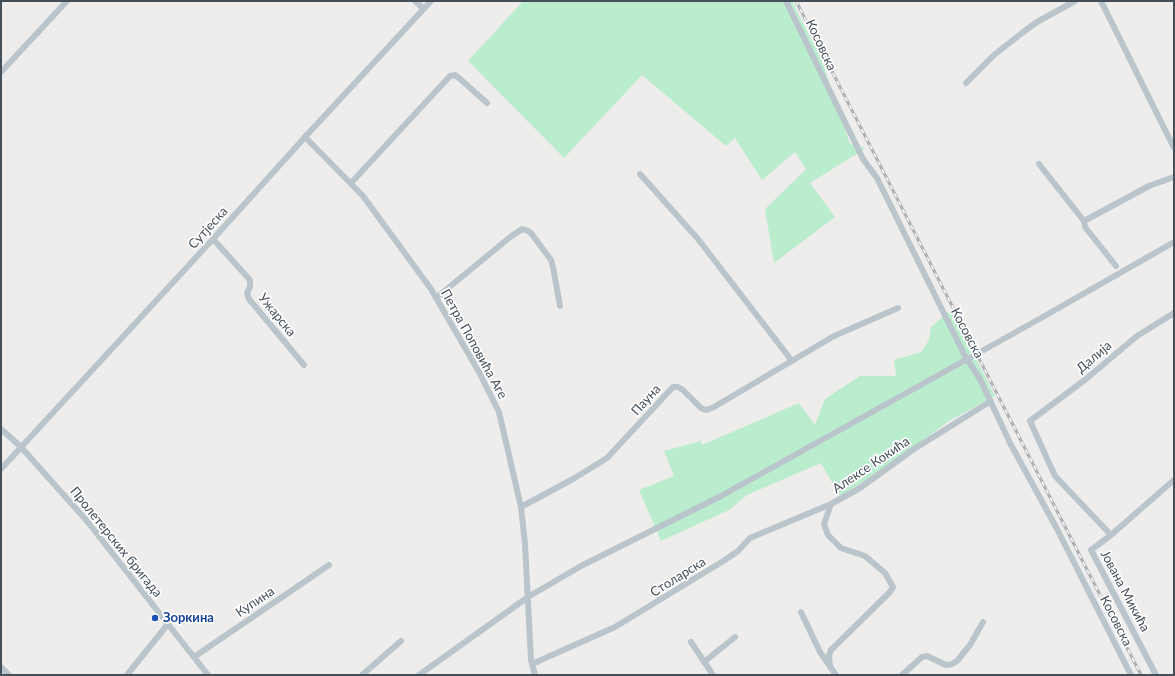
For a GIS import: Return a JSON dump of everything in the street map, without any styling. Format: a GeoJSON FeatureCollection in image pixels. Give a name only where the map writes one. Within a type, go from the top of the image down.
{"type":"FeatureCollection","features":[{"type":"Feature","properties":{"kind":"street"},"geometry":{"type":"LineString","coordinates":[[1,72],[67,1]]}},
{"type":"Feature","properties":{"kind":"street"},"geometry":{"type":"LineString","coordinates":[[415,1],[424,9]]}},
{"type":"Feature","properties":{"kind":"street","name":"Сутјеска"},"geometry":{"type":"LineString","coordinates":[[1,469],[431,1]]}},
{"type":"Feature","properties":{"kind":"street","name":"Косовска"},"geometry":{"type":"LineString","coordinates":[[786,1],[863,159],[877,178],[965,356],[980,379],[1010,443],[1056,527],[1131,675]]}},
{"type":"Feature","properties":{"kind":"street"},"geometry":{"type":"LineString","coordinates":[[966,83],[994,55],[1022,33],[1037,22],[1075,1]]}},
{"type":"Feature","properties":{"kind":"street"},"geometry":{"type":"LineString","coordinates":[[1101,1],[1174,148]]}},
{"type":"Feature","properties":{"kind":"street"},"geometry":{"type":"LineString","coordinates":[[350,183],[450,76],[455,75],[487,103]]}},
{"type":"Feature","properties":{"kind":"street","name":"Петра Поповића Аге"},"geometry":{"type":"LineString","coordinates":[[305,137],[363,196],[436,298],[479,372],[499,412],[521,507],[525,544],[532,664],[535,675]]}},
{"type":"Feature","properties":{"kind":"street"},"geometry":{"type":"LineString","coordinates":[[1038,164],[1084,221],[1085,227],[1116,266]]}},
{"type":"Feature","properties":{"kind":"street"},"geometry":{"type":"LineString","coordinates":[[640,174],[698,239],[792,361]]}},
{"type":"Feature","properties":{"kind":"street"},"geometry":{"type":"LineString","coordinates":[[1084,221],[1149,186],[1174,176]]}},
{"type":"Feature","properties":{"kind":"street"},"geometry":{"type":"LineString","coordinates":[[436,298],[505,240],[522,229],[530,233],[551,260],[560,306]]}},
{"type":"Feature","properties":{"kind":"street","name":"Ужарска"},"geometry":{"type":"LineString","coordinates":[[213,239],[250,280],[250,287],[247,293],[249,299],[304,365]]}},
{"type":"Feature","properties":{"kind":"street"},"geometry":{"type":"LineString","coordinates":[[419,675],[528,596],[581,566],[721,496],[1034,322],[1174,242]]}},
{"type":"Feature","properties":{"kind":"street","name":"Пауна"},"geometry":{"type":"LineString","coordinates":[[521,507],[573,479],[607,458],[673,387],[678,387],[683,390],[701,408],[706,410],[714,407],[834,336],[898,308]]}},
{"type":"Feature","properties":{"kind":"street","name":"Далија"},"geometry":{"type":"LineString","coordinates":[[1111,535],[1055,476],[1030,421],[1086,379],[1137,336],[1174,313]]}},
{"type":"Feature","properties":{"kind":"street","name":"Алексе Кокића"},"geometry":{"type":"LineString","coordinates":[[830,667],[829,655],[831,650],[890,592],[893,587],[885,573],[865,556],[841,548],[828,535],[824,524],[831,504],[860,488],[914,449],[991,401]]}},
{"type":"Feature","properties":{"kind":"street","name":"Пролетерских бригада"},"geometry":{"type":"LineString","coordinates":[[1,429],[21,448],[87,521],[208,675]]}},
{"type":"Feature","properties":{"kind":"street","name":"Јована Микића"},"geometry":{"type":"LineString","coordinates":[[1156,675],[1091,550],[1111,535],[1174,480]]}},
{"type":"Feature","properties":{"kind":"street","name":"Столарска"},"geometry":{"type":"LineString","coordinates":[[532,664],[615,627],[725,560],[738,551],[750,538],[831,504]]}},
{"type":"Feature","properties":{"kind":"street","name":"Купина"},"geometry":{"type":"LineString","coordinates":[[194,657],[329,565]]}},
{"type":"Feature","properties":{"kind":"street"},"geometry":{"type":"LineString","coordinates":[[801,612],[820,652],[836,675]]}},
{"type":"Feature","properties":{"kind":"street"},"geometry":{"type":"LineString","coordinates":[[902,675],[922,657],[927,656],[946,665],[957,661],[970,645],[983,622]]}},
{"type":"Feature","properties":{"kind":"street"},"geometry":{"type":"LineString","coordinates":[[127,675],[168,624]]}},
{"type":"Feature","properties":{"kind":"street"},"geometry":{"type":"LineString","coordinates":[[704,662],[735,638]]}},
{"type":"Feature","properties":{"kind":"street"},"geometry":{"type":"LineString","coordinates":[[362,675],[401,641]]}},
{"type":"Feature","properties":{"kind":"street"},"geometry":{"type":"LineString","coordinates":[[691,642],[713,675]]}},
{"type":"Feature","properties":{"kind":"street"},"geometry":{"type":"LineString","coordinates":[[1,667],[9,675]]}},
{"type":"Feature","properties":{"kind":"green space"},"geometry":{"type":"Polygon","coordinates":[[[523,1],[792,1],[822,61],[850,144],[866,148],[810,183],[835,217],[774,263],[765,209],[806,169],[795,152],[762,180],[735,138],[726,146],[642,75],[564,158],[468,61],[523,1]]]}},
{"type":"Feature","properties":{"kind":"green space"},"geometry":{"type":"Polygon","coordinates":[[[951,310],[995,396],[949,421],[887,467],[840,496],[821,463],[747,495],[729,510],[661,541],[639,490],[674,476],[664,451],[701,441],[702,445],[799,403],[815,425],[825,399],[860,376],[896,376],[894,360],[921,352],[929,340],[931,327],[951,310]]]}},
{"type":"Feature","properties":{"kind":"railway"},"geometry":{"type":"LineString","coordinates":[[796,1],[1141,675]]}},
{"type":"Feature","properties":{"kind":"place","name":"Зоркина"},"geometry":{"type":"Point","coordinates":[155,618]}}]}
